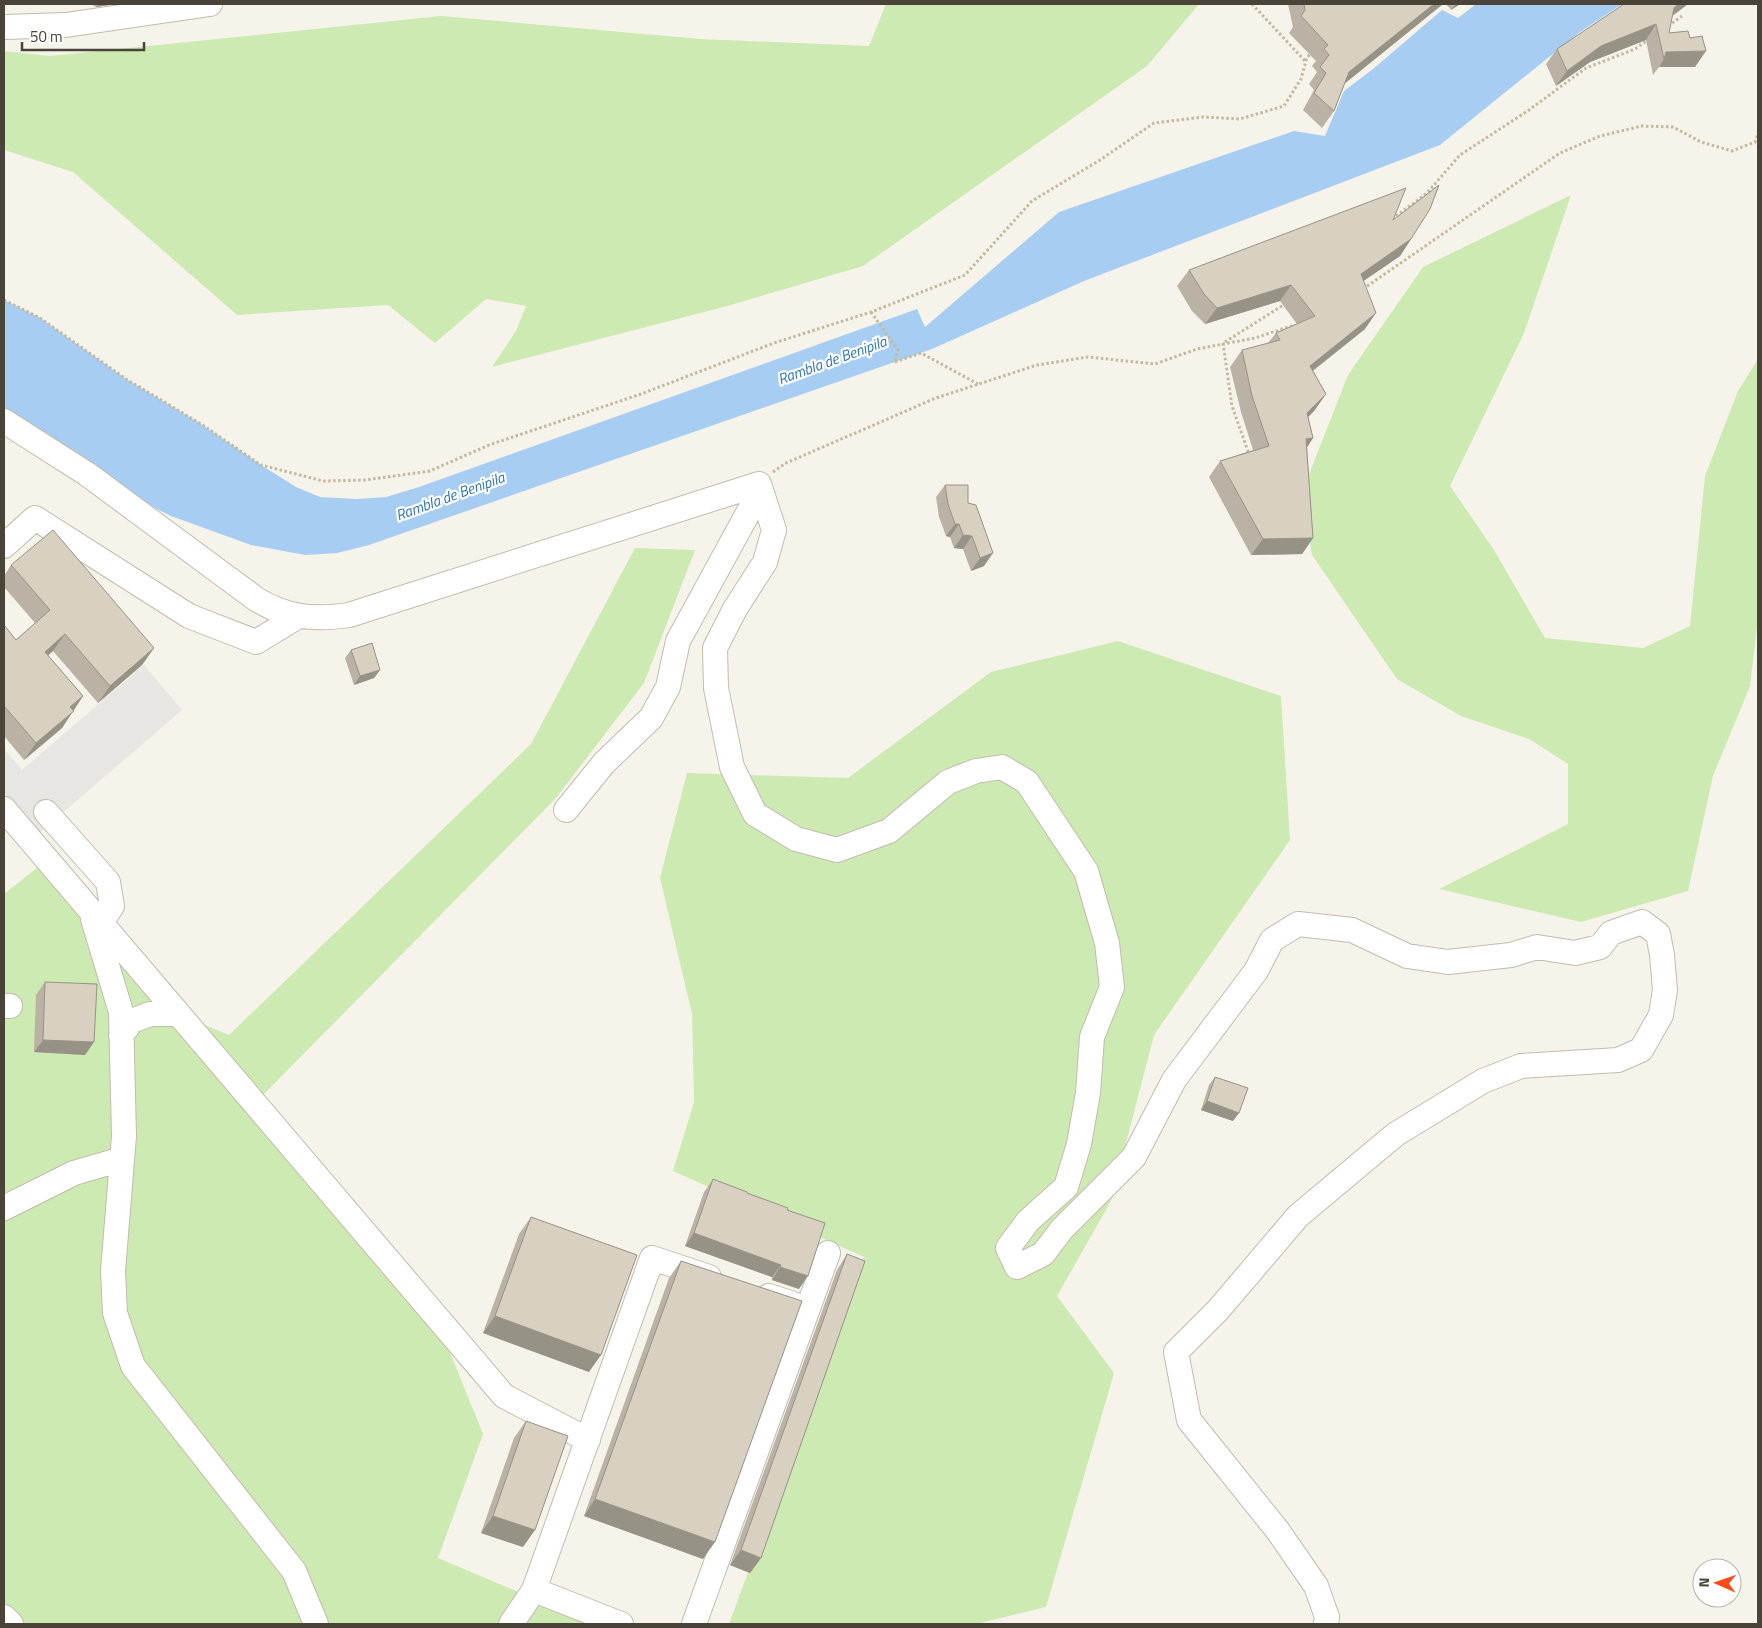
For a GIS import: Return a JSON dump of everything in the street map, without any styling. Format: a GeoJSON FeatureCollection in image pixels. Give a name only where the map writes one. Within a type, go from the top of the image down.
{"type":"FeatureCollection","features":[{"type":"Feature","properties":{"kind":"street"},"geometry":{"type":"LineString","coordinates":[[4,27],[66,25],[210,4]]}},
{"type":"Feature","properties":{"kind":"street"},"geometry":{"type":"LineString","coordinates":[[4,421],[87,474],[256,599],[272,609],[298,617],[327,619],[349,615],[759,484]]}},
{"type":"Feature","properties":{"kind":"street"},"geometry":{"type":"LineString","coordinates":[[566,810],[604,763],[651,718],[668,687],[678,641],[754,502],[759,484]]}},
{"type":"Feature","properties":{"kind":"street"},"geometry":{"type":"LineString","coordinates":[[759,484],[774,530],[765,562],[735,610],[715,648],[716,688],[732,767],[755,814],[796,839],[837,850],[889,830],[948,782],[976,771],[1002,767],[1027,782],[1086,871],[1107,943],[1112,987],[1092,1037],[1088,1093],[1079,1144],[1066,1187],[1028,1221],[1008,1248],[1017,1267],[1043,1254],[1062,1229],[1134,1157],[1174,1080],[1256,971],[1272,940],[1298,924],[1352,930],[1407,956],[1448,962],[1511,955],[1537,947],[1575,953],[1600,947],[1611,933],[1642,922],[1658,934],[1665,990],[1660,1015],[1641,1050],[1618,1060],[1521,1066],[1483,1081],[1396,1134],[1298,1216],[1218,1310],[1176,1352],[1189,1420],[1278,1531],[1316,1586],[1327,1618],[1326,1624]]}},
{"type":"Feature","properties":{"kind":"street"},"geometry":{"type":"LineString","coordinates":[[4,546],[35,518],[189,616],[256,642],[298,617]]}},
{"type":"Feature","properties":{"kind":"street"},"geometry":{"type":"LineString","coordinates":[[4,809],[504,1396],[588,1440]]}},
{"type":"Feature","properties":{"kind":"street"},"geometry":{"type":"LineString","coordinates":[[46,812],[108,882],[112,906],[96,917]]}},
{"type":"Feature","properties":{"kind":"street"},"geometry":{"type":"LineString","coordinates":[[96,917],[121,1012],[124,1136],[113,1271],[115,1313],[133,1366],[294,1571],[316,1624]]}},
{"type":"Feature","properties":{"kind":"street"},"geometry":{"type":"LineString","coordinates":[[121,1035],[132,1021],[150,1014],[178,1014]]}},
{"type":"Feature","properties":{"kind":"street"},"geometry":{"type":"LineString","coordinates":[[4,1208],[74,1173],[122,1158]]}},
{"type":"Feature","properties":{"kind":"street"},"geometry":{"type":"LineString","coordinates":[[694,1624],[828,1253]]}},
{"type":"Feature","properties":{"kind":"street"},"geometry":{"type":"LineString","coordinates":[[511,1624],[534,1590],[652,1258],[725,1282]]}},
{"type":"Feature","properties":{"kind":"street"},"geometry":{"type":"LineString","coordinates":[[753,1291],[808,1309]]}},
{"type":"Feature","properties":{"kind":"street"},"geometry":{"type":"LineString","coordinates":[[534,1590],[621,1624]]}},
{"type":"Feature","properties":{"kind":"street"},"geometry":{"type":"LineString","coordinates":[[4,1617],[11,1624]]}},
{"type":"Feature","properties":{"kind":"path"},"geometry":{"type":"LineString","coordinates":[[1252,4],[1306,62]]}},
{"type":"Feature","properties":{"kind":"path"},"geometry":{"type":"LineString","coordinates":[[1666,27],[1682,16]]}},
{"type":"Feature","properties":{"kind":"path"},"geometry":{"type":"LineString","coordinates":[[1391,220],[1427,192],[1460,155],[1529,110],[1586,68],[1635,49],[1651,38]]}},
{"type":"Feature","properties":{"kind":"path"},"geometry":{"type":"LineString","coordinates":[[4,300],[40,318],[126,379],[201,424],[261,465],[323,481],[365,480],[430,471],[489,445],[641,394],[774,343],[871,312],[965,275],[1032,202],[1100,160],[1154,123],[1203,118],[1240,119],[1284,106],[1301,79],[1307,57],[1315,51]]}},
{"type":"Feature","properties":{"kind":"path"},"geometry":{"type":"LineString","coordinates":[[1360,291],[1560,153],[1600,136],[1642,126],[1673,127],[1701,142],[1732,151],[1755,142],[1758,134]]}},
{"type":"Feature","properties":{"kind":"path"},"geometry":{"type":"LineString","coordinates":[[1223,343],[1286,303]]}},
{"type":"Feature","properties":{"kind":"path"},"geometry":{"type":"LineString","coordinates":[[871,312],[898,350],[895,362],[920,353],[978,384]]}},
{"type":"Feature","properties":{"kind":"path"},"geometry":{"type":"LineString","coordinates":[[759,484],[786,463],[936,398],[1037,365],[1088,357],[1155,364],[1197,349],[1255,338],[1302,322]]}},
{"type":"Feature","properties":{"kind":"path"},"geometry":{"type":"LineString","coordinates":[[1223,343],[1232,406],[1251,462]]}},
{"type":"Feature","properties":{"kind":"green space"},"geometry":{"type":"Polygon","coordinates":[[[886,4],[1199,4],[1147,66],[863,266],[731,305],[492,367],[516,331],[526,306],[486,299],[435,343],[388,305],[237,315],[73,172],[4,150],[4,51],[50,56],[441,16],[701,39],[869,46],[886,4]]]}},
{"type":"Feature","properties":{"kind":"green space"},"geometry":{"type":"Polygon","coordinates":[[[1571,195],[1524,333],[1450,486],[1494,550],[1545,638],[1643,648],[1690,626],[1705,476],[1738,391],[1758,359],[1758,619],[1750,686],[1713,776],[1688,891],[1581,922],[1439,889],[1568,824],[1568,764],[1529,739],[1461,716],[1397,679],[1312,555],[1302,492],[1348,375],[1423,267],[1571,195]]]}},
{"type":"Feature","properties":{"kind":"green space"},"geometry":{"type":"Polygon","coordinates":[[[635,548],[695,550],[644,683],[556,798],[262,1096],[434,1313],[483,1434],[438,1558],[594,1624],[4,1624],[4,894],[47,860],[178,1014],[229,1035],[531,744],[635,548]]]}},
{"type":"Feature","properties":{"kind":"green space"},"geometry":{"type":"Polygon","coordinates":[[[1118,641],[1281,696],[1290,840],[1154,1035],[1111,1201],[1057,1296],[1114,1373],[1046,1607],[976,1624],[729,1624],[864,1257],[673,1171],[694,1102],[692,1014],[660,878],[687,773],[848,778],[991,672],[1118,641]]]}},
{"type":"Feature","properties":{"kind":"shaded area"},"geometry":{"type":"Polygon","coordinates":[[[144,665],[182,710],[38,834],[4,794],[4,749],[22,770],[144,665]]]}},
{"type":"Feature","properties":{"kind":"water","name":"Rambla de Benipila"},"geometry":{"type":"Polygon","coordinates":[[[1476,4],[1622,4],[1580,32],[1440,145],[1084,281],[932,349],[369,545],[337,553],[305,555],[251,545],[171,516],[87,474],[4,421],[4,300],[40,318],[126,379],[201,424],[296,487],[320,497],[357,499],[386,497],[419,487],[917,309],[925,327],[1059,212],[1294,131],[1325,136],[1344,91],[1373,69],[1442,10],[1458,18],[1476,4]]]}},
{"type":"Feature","properties":{"kind":"building"},"geometry":{"type":"Polygon","coordinates":[[[1304,4],[1434,4],[1349,72],[1334,111],[1314,93],[1326,73],[1320,67],[1329,55],[1324,49],[1328,45],[1301,16],[1305,10],[1304,4]]]}},
{"type":"Feature","properties":{"kind":"building"},"geometry":{"type":"Polygon","coordinates":[[[1624,4],[1679,4],[1674,8],[1669,33],[1688,31],[1690,38],[1702,36],[1706,51],[1666,52],[1664,59],[1656,24],[1601,46],[1567,71],[1557,49],[1624,4]]]}},
{"type":"Feature","properties":{"kind":"building"},"geometry":{"type":"Polygon","coordinates":[[[1439,185],[1430,209],[1411,239],[1361,274],[1376,313],[1310,366],[1326,394],[1307,413],[1313,438],[1306,439],[1313,538],[1263,539],[1220,461],[1269,446],[1252,396],[1242,350],[1280,340],[1276,333],[1315,316],[1291,285],[1217,308],[1204,294],[1189,270],[1406,188],[1393,220],[1439,185]]]}},
{"type":"Feature","properties":{"kind":"building"},"geometry":{"type":"Polygon","coordinates":[[[945,485],[968,485],[968,503],[976,505],[993,553],[980,558],[972,536],[963,535],[959,524],[955,524],[948,504],[945,485]]]}},
{"type":"Feature","properties":{"kind":"building"},"geometry":{"type":"Polygon","coordinates":[[[53,530],[154,648],[110,686],[65,634],[45,652],[83,696],[70,707],[74,711],[36,743],[4,706],[4,625],[16,640],[50,610],[11,565],[53,530]]]}},
{"type":"Feature","properties":{"kind":"building"},"geometry":{"type":"Polygon","coordinates":[[[372,643],[380,670],[360,676],[351,650],[372,643]]]}},
{"type":"Feature","properties":{"kind":"building"},"geometry":{"type":"Polygon","coordinates":[[[45,982],[97,984],[94,1042],[43,1040],[45,982]]]}},
{"type":"Feature","properties":{"kind":"building"},"geometry":{"type":"Polygon","coordinates":[[[1215,1077],[1248,1088],[1239,1113],[1207,1101],[1215,1077]]]}},
{"type":"Feature","properties":{"kind":"building"},"geometry":{"type":"Polygon","coordinates":[[[713,1179],[788,1208],[787,1210],[825,1223],[808,1276],[694,1233],[713,1179]]]}},
{"type":"Feature","properties":{"kind":"building"},"geometry":{"type":"Polygon","coordinates":[[[531,1217],[637,1255],[601,1355],[495,1316],[531,1217]]]}},
{"type":"Feature","properties":{"kind":"building"},"geometry":{"type":"Polygon","coordinates":[[[847,1254],[865,1261],[761,1558],[741,1550],[847,1254]]]}},
{"type":"Feature","properties":{"kind":"building"},"geometry":{"type":"Polygon","coordinates":[[[681,1261],[802,1301],[715,1542],[595,1499],[681,1261]]]}},
{"type":"Feature","properties":{"kind":"building"},"geometry":{"type":"Polygon","coordinates":[[[526,1421],[568,1436],[535,1530],[493,1516],[526,1421]]]}}]}
